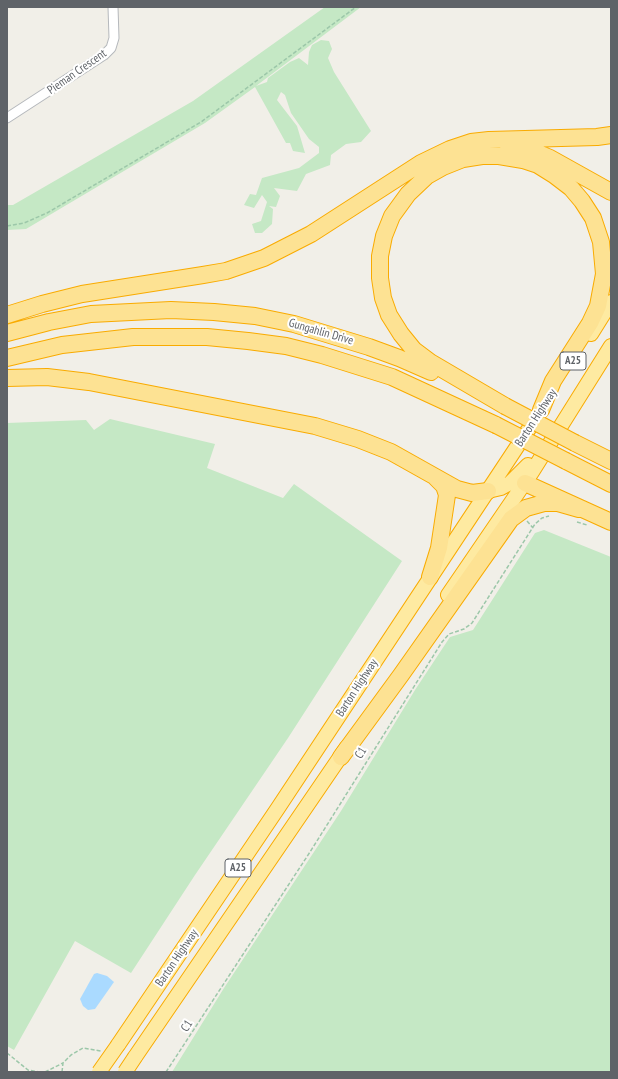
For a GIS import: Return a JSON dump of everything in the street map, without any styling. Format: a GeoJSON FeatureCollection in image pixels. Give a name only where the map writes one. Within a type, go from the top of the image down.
{"type":"FeatureCollection","features":[{"type":"Feature","properties":{"kind":"highway"},"geometry":{"type":"LineString","coordinates":[[7,315],[82,294],[226,271],[264,258],[311,234],[421,163],[453,148],[471,142],[489,140],[596,137],[611,135]]}},
{"type":"Feature","properties":{"kind":"highway"},"geometry":{"type":"LineString","coordinates":[[453,148],[488,145],[522,148],[550,158],[611,192]]}},
{"type":"Feature","properties":{"kind":"highway"},"geometry":{"type":"LineString","coordinates":[[505,406],[430,362],[414,350],[400,334],[389,315],[383,298],[380,278],[380,256],[384,236],[392,216],[408,194],[427,176],[443,167],[463,159],[482,156],[499,156],[524,160],[554,175],[571,188],[582,201],[593,218],[601,242],[604,274],[598,306],[590,324],[553,381],[541,410]]}},
{"type":"Feature","properties":{"kind":"highway","name":"Barton Highway"},"geometry":{"type":"LineString","coordinates":[[99,1072],[488,491],[611,302]]}},
{"type":"Feature","properties":{"kind":"highway","name":"Gungahlin Drive"},"geometry":{"type":"LineString","coordinates":[[7,333],[49,322],[105,314],[171,310],[255,316],[294,324],[399,358],[505,406],[611,461]]}},
{"type":"Feature","properties":{"kind":"highway","name":"Gungahlin Drive"},"geometry":{"type":"LineString","coordinates":[[7,358],[62,344],[133,337],[207,337],[286,346],[322,354],[392,377],[496,425],[611,484]]}},
{"type":"Feature","properties":{"kind":"highway","name":"Barton Highway"},"geometry":{"type":"LineString","coordinates":[[125,1072],[341,756],[521,480],[555,436],[611,346]]}},
{"type":"Feature","properties":{"kind":"highway"},"geometry":{"type":"LineString","coordinates":[[7,378],[47,377],[89,382],[315,426],[376,446],[461,491],[472,493],[488,491],[521,480]]}},
{"type":"Feature","properties":{"kind":"highway"},"geometry":{"type":"LineString","coordinates":[[514,451],[512,463],[521,480],[577,514]]}},
{"type":"Feature","properties":{"kind":"highway"},"geometry":{"type":"LineString","coordinates":[[430,577],[439,548],[447,495],[442,484],[431,474]]}},
{"type":"Feature","properties":{"kind":"highway"},"geometry":{"type":"LineString","coordinates":[[341,756],[405,670],[509,521],[522,510],[551,502],[577,514],[611,522]]}},
{"type":"Feature","properties":{"kind":"street","name":"Pieman Crescent"},"geometry":{"type":"LineString","coordinates":[[7,118],[104,55],[111,48],[114,38],[113,7]]}},
{"type":"Feature","properties":{"kind":"path"},"geometry":{"type":"LineString","coordinates":[[7,226],[24,223],[47,213],[201,122],[356,7]]}},
{"type":"Feature","properties":{"kind":"path"},"geometry":{"type":"LineString","coordinates":[[522,510],[532,528]]}},
{"type":"Feature","properties":{"kind":"path"},"geometry":{"type":"LineString","coordinates":[[577,514],[589,526]]}},
{"type":"Feature","properties":{"kind":"path","name":"C1"},"geometry":{"type":"LineString","coordinates":[[166,1072],[310,852],[442,642],[449,634],[467,628],[474,620],[532,528],[542,518],[552,515]]}},
{"type":"Feature","properties":{"kind":"path"},"geometry":{"type":"LineString","coordinates":[[45,1072],[63,1063],[71,1054],[83,1048],[102,1051]]}},
{"type":"Feature","properties":{"kind":"path"},"geometry":{"type":"LineString","coordinates":[[7,1053],[28,1070],[39,1072]]}},
{"type":"Feature","properties":{"kind":"path"},"geometry":{"type":"LineString","coordinates":[[62,1072],[63,1063]]}},
{"type":"Feature","properties":{"kind":"green space"},"geometry":{"type":"Polygon","coordinates":[[[325,7],[361,7],[256,86],[267,82],[268,78],[290,62],[299,58],[308,65],[309,52],[312,45],[321,40],[329,41],[332,49],[328,58],[334,72],[371,131],[361,142],[346,144],[331,155],[330,165],[306,174],[297,191],[274,188],[280,196],[276,207],[269,206],[273,209],[272,224],[262,233],[255,233],[252,224],[261,221],[267,202],[262,195],[254,208],[244,205],[250,194],[256,195],[262,178],[299,168],[319,153],[319,147],[309,139],[291,113],[285,95],[281,92],[277,100],[297,126],[305,153],[293,151],[290,143],[286,143],[255,87],[205,123],[26,229],[7,230],[7,205],[13,205],[193,101],[325,7]]]}},
{"type":"Feature","properties":{"kind":"green space"},"geometry":{"type":"Polygon","coordinates":[[[110,419],[215,444],[207,468],[283,498],[294,484],[402,561],[288,738],[195,875],[131,973],[75,941],[14,1050],[7,1046],[7,423],[86,420],[94,430],[110,419]]]}},
{"type":"Feature","properties":{"kind":"green space"},"geometry":{"type":"Polygon","coordinates":[[[544,530],[611,557],[611,1072],[172,1072],[224,988],[341,811],[415,690],[450,637],[473,630],[535,533],[544,530]]]}},
{"type":"Feature","properties":{"kind":"water"},"geometry":{"type":"Polygon","coordinates":[[[97,973],[107,976],[114,982],[95,1009],[88,1010],[83,1006],[80,999],[94,974],[97,973]]]}}]}
